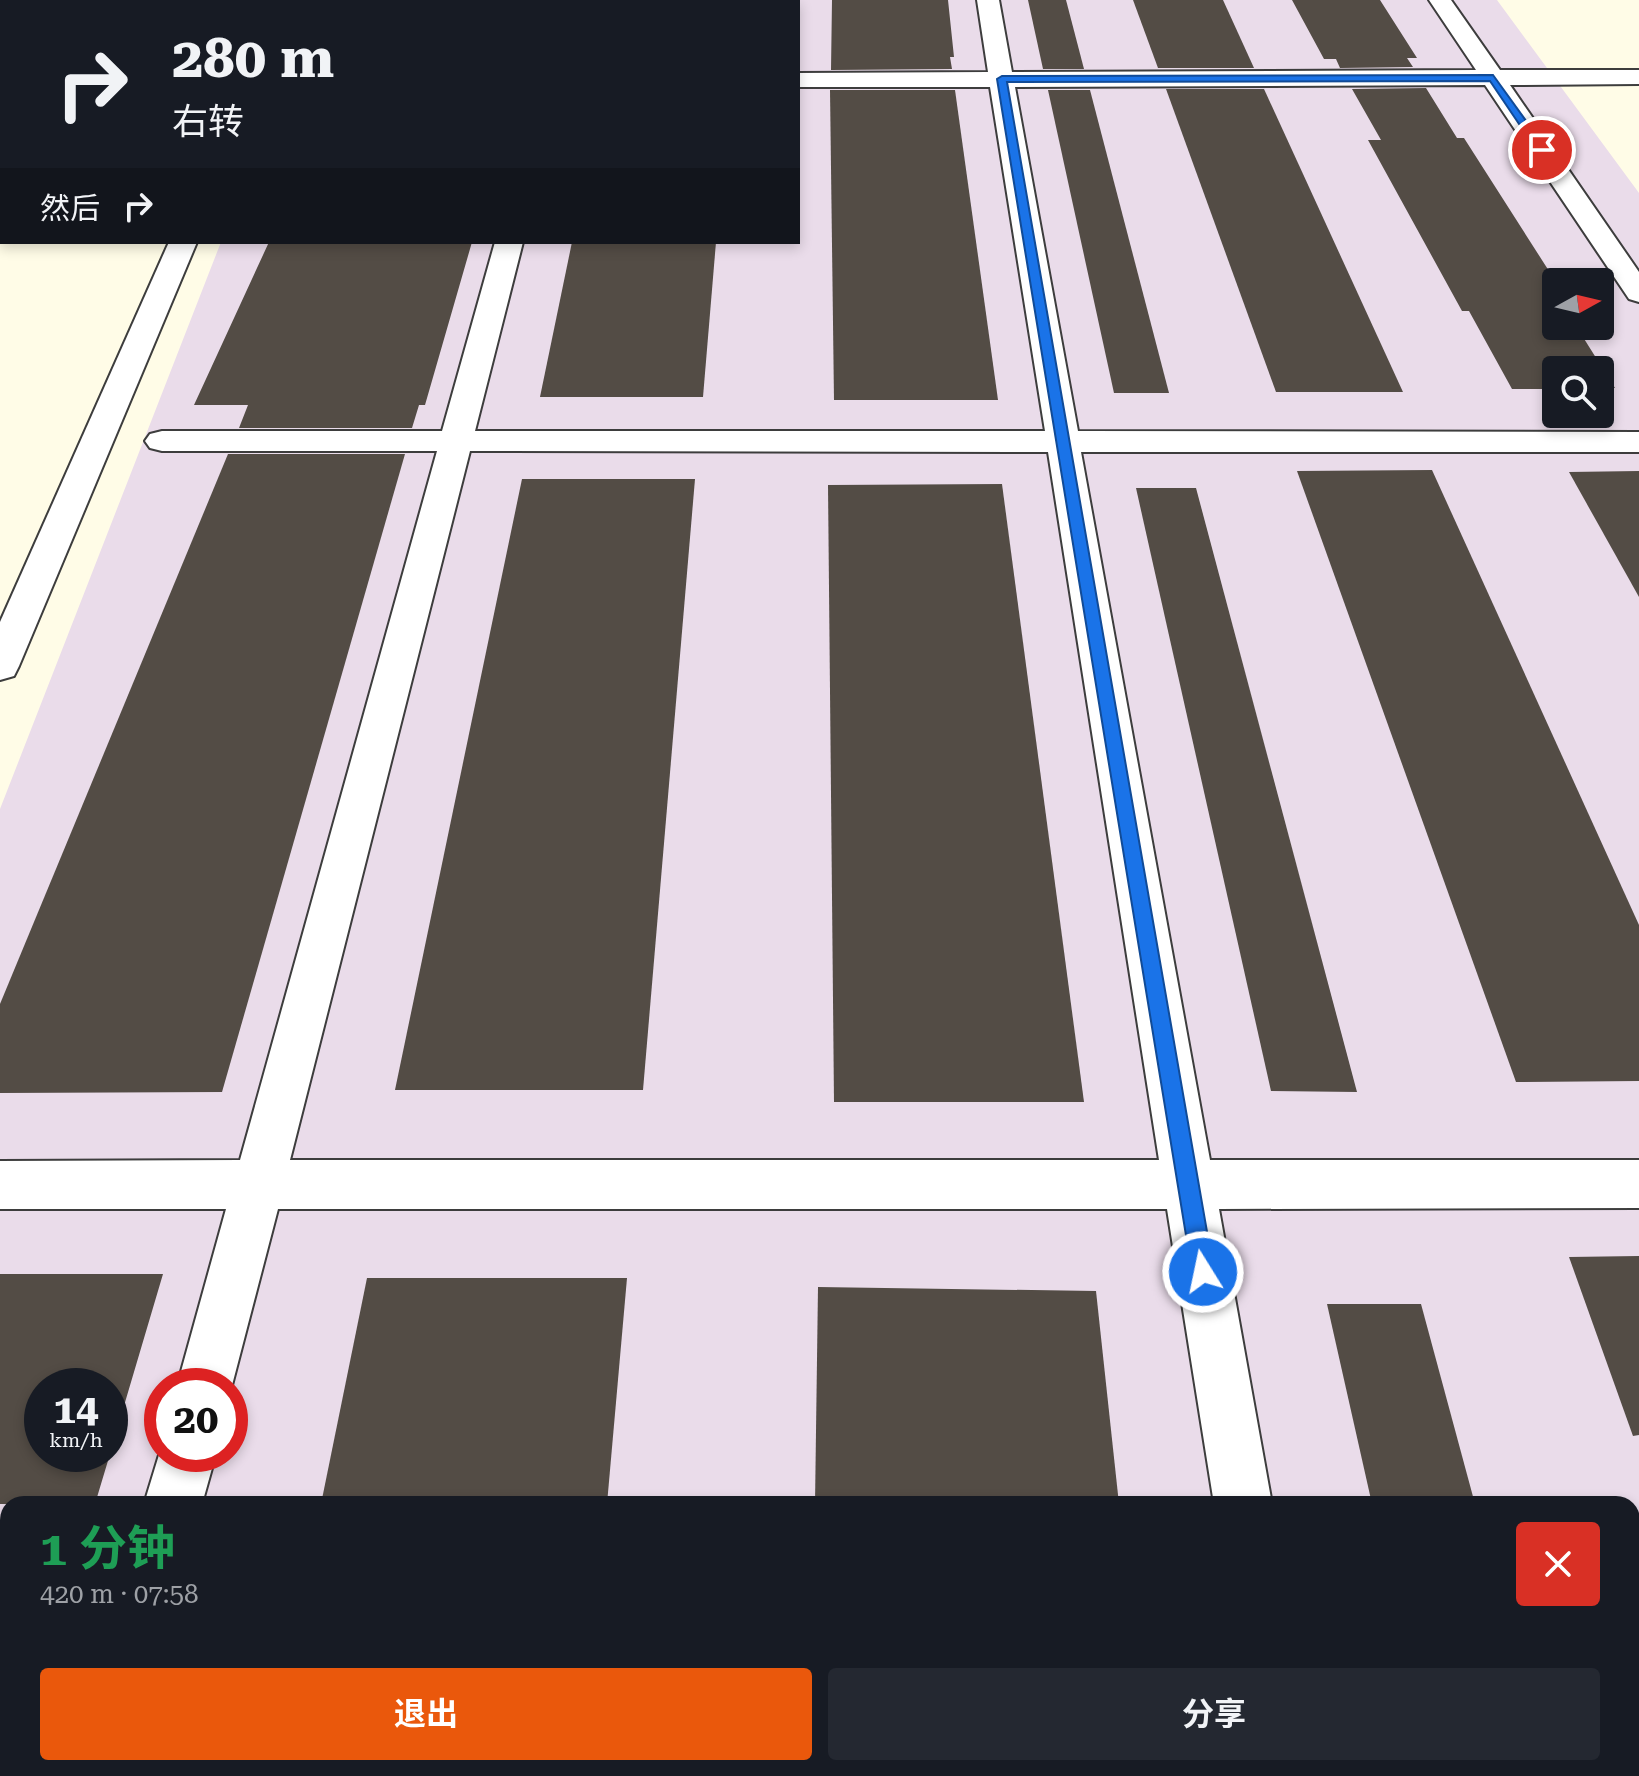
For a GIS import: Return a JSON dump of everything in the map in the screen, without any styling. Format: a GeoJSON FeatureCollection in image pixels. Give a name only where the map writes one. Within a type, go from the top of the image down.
{"type":"FeatureCollection","features":[{"type":"Feature","properties":{"kind":"lane"},"geometry":{"type":"LineString","coordinates":[[988,0],[1242,1496]]}},
{"type":"Feature","properties":{"kind":"lane"},"geometry":{"type":"LineString","coordinates":[[1440,0],[1639,293]]}},
{"type":"Feature","properties":{"kind":"lane"},"geometry":{"type":"LineString","coordinates":[[800,80],[1639,77]]}},
{"type":"Feature","properties":{"kind":"lane"},"geometry":{"type":"LineString","coordinates":[[0,666],[182,244]]}},
{"type":"Feature","properties":{"kind":"lane"},"geometry":{"type":"LineString","coordinates":[[210,1368],[508,244]]}},
{"type":"Feature","properties":{"kind":"lane"},"geometry":{"type":"LineString","coordinates":[[162,441],[1639,442]]}},
{"type":"Feature","properties":{"kind":"lane"},"geometry":{"type":"LineString","coordinates":[[0,1185],[1639,1184]]}},
{"type":"Feature","properties":{"kind":"lane"},"geometry":{"type":"LineString","coordinates":[[175,1496],[182,1472]]}},
{"type":"Feature","properties":{"kind":"shaded area"},"geometry":{"type":"Polygon","coordinates":[[[800,0],[1497,0],[1639,193],[1639,1496],[0,1496],[0,809],[220,244],[800,244],[800,0]]]}},
{"type":"Feature","properties":{"kind":"building"},"geometry":{"type":"Polygon","coordinates":[[[832,0],[948,0],[954,57],[950,57],[952,69],[831,70],[832,0]]]}},
{"type":"Feature","properties":{"kind":"building"},"geometry":{"type":"Polygon","coordinates":[[[1028,0],[1066,0],[1084,69],[1043,69],[1028,0]]]}},
{"type":"Feature","properties":{"kind":"building"},"geometry":{"type":"Polygon","coordinates":[[[1133,0],[1223,0],[1254,68],[1158,68],[1133,0]]]}},
{"type":"Feature","properties":{"kind":"building"},"geometry":{"type":"Polygon","coordinates":[[[1292,0],[1380,0],[1417,58],[1407,58],[1413,67],[1340,68],[1336,59],[1324,59],[1292,0]]]}},
{"type":"Feature","properties":{"kind":"building"},"geometry":{"type":"Polygon","coordinates":[[[1426,88],[1457,138],[1464,138],[1547,268],[1542,268],[1542,340],[1585,340],[1595,356],[1542,356],[1542,389],[1512,389],[1469,311],[1462,311],[1368,140],[1381,140],[1352,89],[1426,88]]]}},
{"type":"Feature","properties":{"kind":"building"},"geometry":{"type":"Polygon","coordinates":[[[1166,89],[1264,89],[1403,392],[1276,392],[1166,89]]]}},
{"type":"Feature","properties":{"kind":"building"},"geometry":{"type":"Polygon","coordinates":[[[830,90],[955,90],[998,400],[834,400],[830,90]]]}},
{"type":"Feature","properties":{"kind":"building"},"geometry":{"type":"Polygon","coordinates":[[[1048,90],[1090,90],[1169,393],[1114,393],[1048,90]]]}},
{"type":"Feature","properties":{"kind":"building"},"geometry":{"type":"Polygon","coordinates":[[[268,244],[471,244],[425,405],[419,405],[412,428],[239,428],[248,405],[194,405],[268,244]]]}},
{"type":"Feature","properties":{"kind":"building"},"geometry":{"type":"Polygon","coordinates":[[[572,244],[716,244],[703,397],[540,397],[572,244]]]}},
{"type":"Feature","properties":{"kind":"building"},"geometry":{"type":"Polygon","coordinates":[[[228,454],[405,454],[222,1092],[0,1093],[0,1004],[228,454]]]}},
{"type":"Feature","properties":{"kind":"building"},"geometry":{"type":"Polygon","coordinates":[[[1432,470],[1639,925],[1639,1081],[1516,1082],[1297,471],[1432,470]]]}},
{"type":"Feature","properties":{"kind":"building"},"geometry":{"type":"Polygon","coordinates":[[[1639,471],[1639,597],[1569,472],[1639,471]]]}},
{"type":"Feature","properties":{"kind":"building"},"geometry":{"type":"Polygon","coordinates":[[[522,479],[695,479],[643,1090],[395,1090],[522,479]]]}},
{"type":"Feature","properties":{"kind":"building"},"geometry":{"type":"Polygon","coordinates":[[[1002,484],[1084,1102],[834,1102],[828,485],[1002,484]]]}},
{"type":"Feature","properties":{"kind":"building"},"geometry":{"type":"Polygon","coordinates":[[[1136,488],[1196,488],[1357,1092],[1271,1091],[1136,488]]]}},
{"type":"Feature","properties":{"kind":"building"},"geometry":{"type":"Polygon","coordinates":[[[1639,1256],[1639,1435],[1633,1436],[1569,1257],[1639,1256]]]}},
{"type":"Feature","properties":{"kind":"building"},"geometry":{"type":"Polygon","coordinates":[[[0,1274],[163,1274],[128,1392],[128,1368],[24,1368],[24,1472],[105,1472],[97,1496],[0,1496],[0,1274]]]}},
{"type":"Feature","properties":{"kind":"building"},"geometry":{"type":"Polygon","coordinates":[[[367,1278],[627,1278],[608,1496],[323,1496],[367,1278]]]}},
{"type":"Feature","properties":{"kind":"building"},"geometry":{"type":"Polygon","coordinates":[[[818,1287],[1096,1291],[1118,1496],[815,1496],[818,1287]]]}},
{"type":"Feature","properties":{"kind":"building"},"geometry":{"type":"Polygon","coordinates":[[[1327,1304],[1421,1304],[1473,1496],[1370,1496],[1327,1304]]]}},
{"type":"Feature","properties":{"kind":"route"},"geometry":{"type":"LineString","coordinates":[[1203,1272],[1002,79],[1493,78],[1542,150]]}}]}
